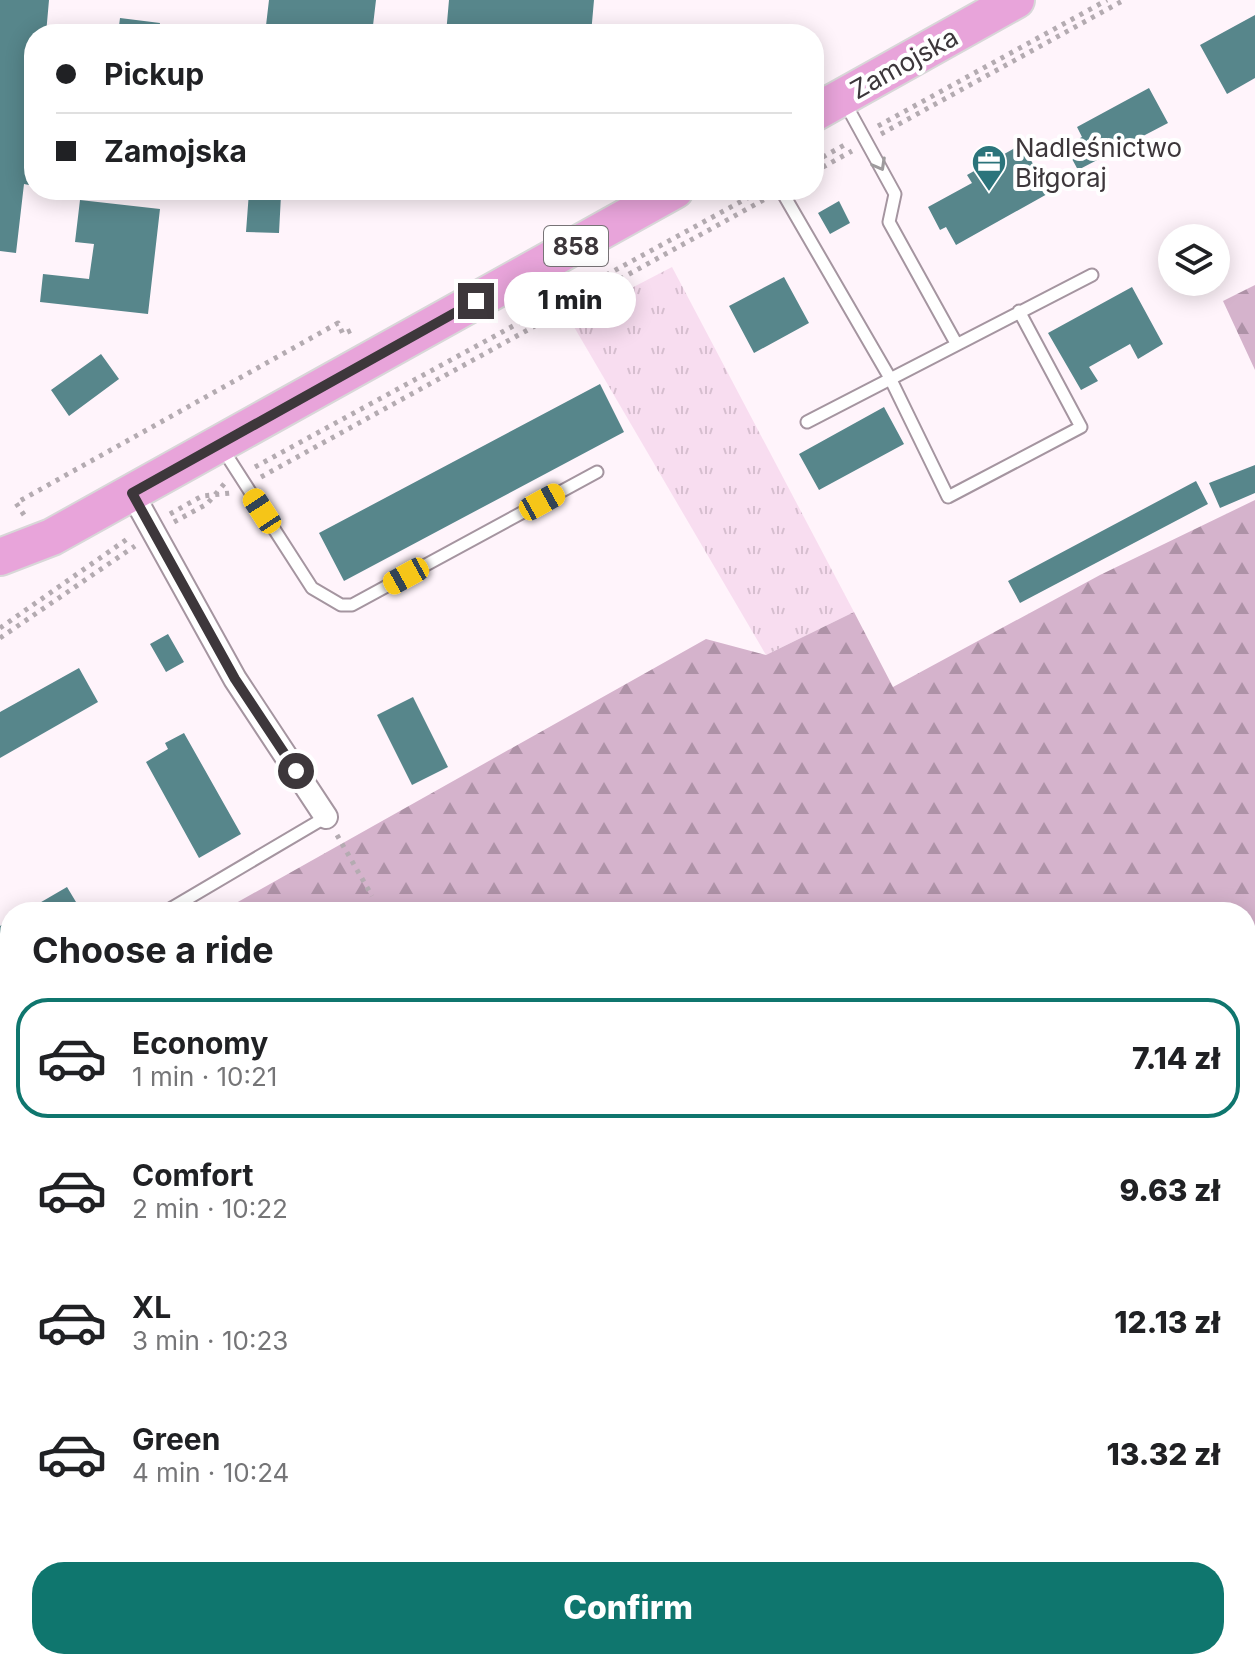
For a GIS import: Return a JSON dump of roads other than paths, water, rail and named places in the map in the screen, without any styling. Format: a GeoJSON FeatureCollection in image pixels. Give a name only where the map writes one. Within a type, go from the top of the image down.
{"type":"FeatureCollection","features":[{"type":"Feature","properties":{"kind":"main road","name":"Zamojska"},"geometry":{"type":"LineString","coordinates":[[828,105],[1005,6]]}},
{"type":"Feature","properties":{"kind":"main road","name":"858"},"geometry":{"type":"LineString","coordinates":[[0,557],[40,529],[132,493],[657,200]]}},
{"type":"Feature","properties":{"kind":"main road","name":"858"},"geometry":{"type":"LineString","coordinates":[[0,583],[40,529]]}},
{"type":"Feature","properties":{"kind":"street"},"geometry":{"type":"LineString","coordinates":[[132,493],[235,679],[326,817]]}},
{"type":"Feature","properties":{"kind":"lane"},"geometry":{"type":"LineString","coordinates":[[828,105],[864,139],[895,194],[889,222],[956,343]]}},
{"type":"Feature","properties":{"kind":"lane"},"geometry":{"type":"LineString","coordinates":[[787,200],[890,378],[948,497],[1081,427],[1019,311]]}},
{"type":"Feature","properties":{"kind":"lane"},"geometry":{"type":"LineString","coordinates":[[807,422],[1092,275]]}},
{"type":"Feature","properties":{"kind":"lane"},"geometry":{"type":"LineString","coordinates":[[220,444],[312,588],[341,605],[352,605],[597,472]]}},
{"type":"Feature","properties":{"kind":"lane"},"geometry":{"type":"LineString","coordinates":[[182,902],[326,817]]}},
{"type":"Feature","properties":{"kind":"place","name":"Nadleśnictwo Biłgoraj"},"geometry":{"type":"Point","coordinates":[989,193]}}]}
